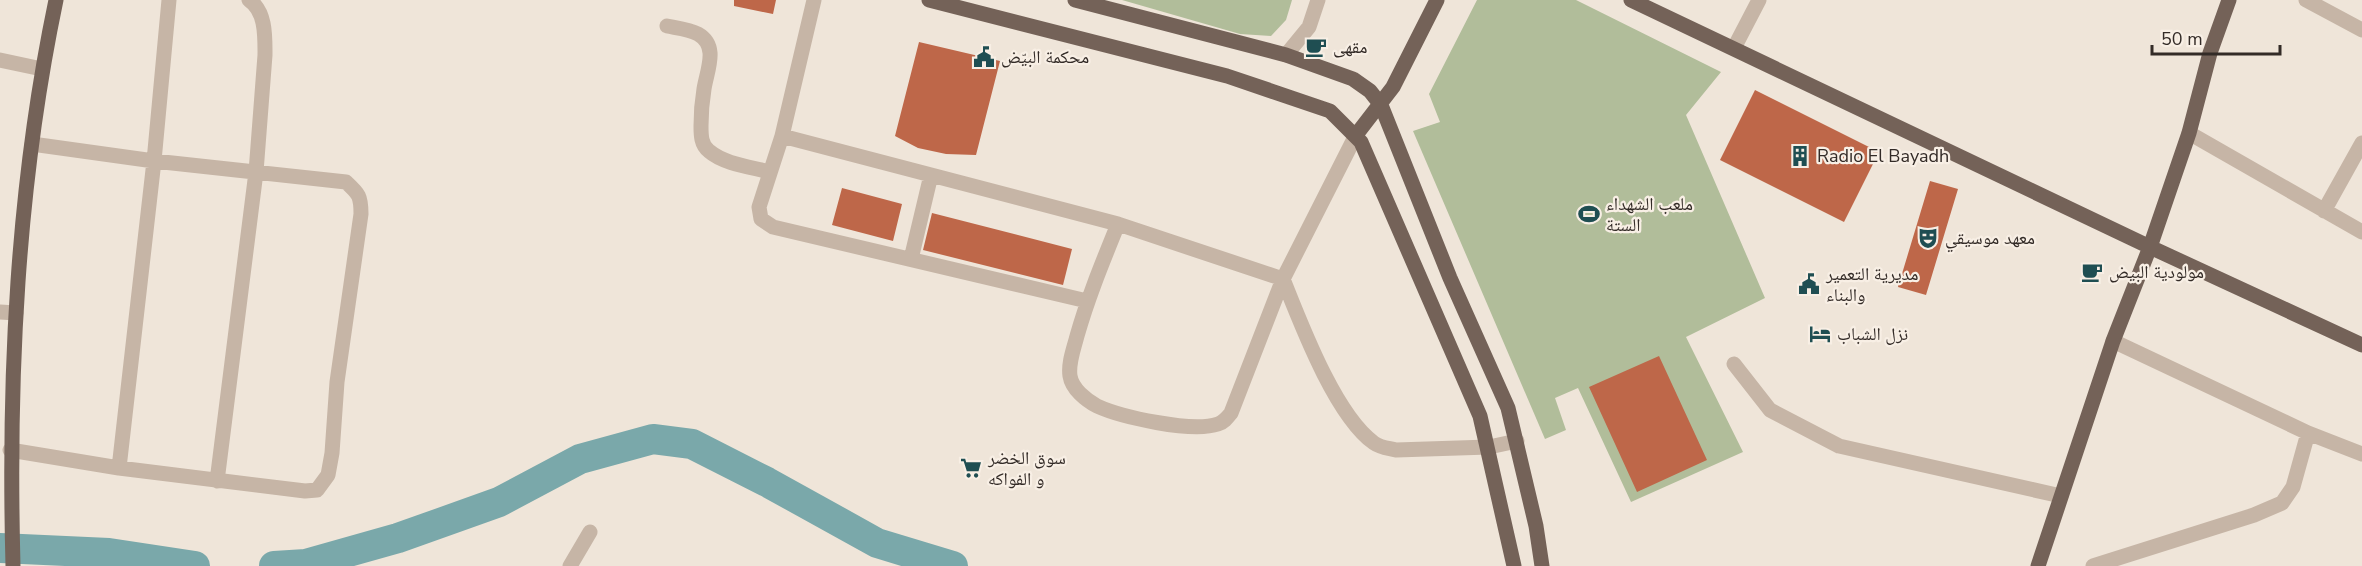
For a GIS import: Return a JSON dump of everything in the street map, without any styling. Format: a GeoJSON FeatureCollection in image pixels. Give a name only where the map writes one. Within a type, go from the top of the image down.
{"type":"FeatureCollection","features":[{"type":"Feature","properties":{"kind":"main road"},"geometry":{"type":"LineString","coordinates":[[13,566],[8,460],[8,313],[18,269],[42,69],[56,0]]}},
{"type":"Feature","properties":{"kind":"main road"},"geometry":{"type":"LineString","coordinates":[[929,0],[1227,76],[1330,111],[1356,135],[1480,416],[1489,447],[1514,566]]}},
{"type":"Feature","properties":{"kind":"main road"},"geometry":{"type":"LineString","coordinates":[[1075,0],[1286,55],[1353,79],[1370,91],[1381,105],[1450,278],[1508,408],[1517,441],[1542,566]]}},
{"type":"Feature","properties":{"kind":"main road"},"geometry":{"type":"LineString","coordinates":[[1356,135],[1394,87],[1437,0]]}},
{"type":"Feature","properties":{"kind":"main road"},"geometry":{"type":"LineString","coordinates":[[1631,0],[2150,247],[2362,345]]}},
{"type":"Feature","properties":{"kind":"main road"},"geometry":{"type":"LineString","coordinates":[[2038,566],[2113,341],[2150,247],[2189,133],[2211,53],[2229,0]]}},
{"type":"Feature","properties":{"kind":"street"},"geometry":{"type":"LineString","coordinates":[[119,468],[154,161],[169,0]]}},
{"type":"Feature","properties":{"kind":"street"},"geometry":{"type":"LineString","coordinates":[[217,481],[256,172],[265,35],[259,10],[249,0]]}},
{"type":"Feature","properties":{"kind":"street"},"geometry":{"type":"LineString","coordinates":[[814,0],[782,136],[759,207],[759,214],[765,222],[773,227],[1087,301]]}},
{"type":"Feature","properties":{"kind":"street"},"geometry":{"type":"LineString","coordinates":[[1286,55],[1309,27],[1318,0]]}},
{"type":"Feature","properties":{"kind":"street"},"geometry":{"type":"LineString","coordinates":[[1734,48],[1759,0]]}},
{"type":"Feature","properties":{"kind":"street"},"geometry":{"type":"LineString","coordinates":[[2306,0],[2362,30]]}},
{"type":"Feature","properties":{"kind":"street"},"geometry":{"type":"LineString","coordinates":[[667,26],[699,34],[708,42],[711,64],[705,85],[701,118],[701,138],[704,147],[718,157],[770,172]]}},
{"type":"Feature","properties":{"kind":"street"},"geometry":{"type":"LineString","coordinates":[[0,60],[42,69]]}},
{"type":"Feature","properties":{"kind":"street"},"geometry":{"type":"LineString","coordinates":[[2189,133],[2362,232]]}},
{"type":"Feature","properties":{"kind":"street"},"geometry":{"type":"LineString","coordinates":[[1118,224],[1087,301],[1071,357],[1070,375],[1073,385],[1097,405],[1156,423],[1211,426],[1225,420],[1232,413],[1283,279],[1356,135]]}},
{"type":"Feature","properties":{"kind":"street"},"geometry":{"type":"LineString","coordinates":[[782,136],[1118,224],[1283,279]]}},
{"type":"Feature","properties":{"kind":"street"},"geometry":{"type":"LineString","coordinates":[[2324,211],[2362,143]]}},
{"type":"Feature","properties":{"kind":"street"},"geometry":{"type":"LineString","coordinates":[[8,460],[119,468],[305,491],[317,490],[328,475],[332,453],[337,382],[361,202],[358,193],[346,182],[154,161],[32,144]]}},
{"type":"Feature","properties":{"kind":"street"},"geometry":{"type":"LineString","coordinates":[[911,259],[931,175]]}},
{"type":"Feature","properties":{"kind":"street"},"geometry":{"type":"LineString","coordinates":[[1283,279],[1335,394],[1353,421],[1374,443],[1382,448],[1396,450],[1489,447],[1517,441]]}},
{"type":"Feature","properties":{"kind":"street"},"geometry":{"type":"LineString","coordinates":[[2113,341],[2308,433],[2362,454]]}},
{"type":"Feature","properties":{"kind":"street"},"geometry":{"type":"LineString","coordinates":[[1734,364],[1770,410],[1839,446],[2061,496]]}},
{"type":"Feature","properties":{"kind":"street"},"geometry":{"type":"LineString","coordinates":[[2093,566],[2254,515],[2282,502],[2294,487],[2308,433]]}},
{"type":"Feature","properties":{"kind":"street"},"geometry":{"type":"LineString","coordinates":[[570,566],[590,532]]}},
{"type":"Feature","properties":{"kind":"green space"},"geometry":{"type":"Polygon","coordinates":[[[1122,0],[1292,0],[1286,20],[1271,36],[1240,34],[1122,0]]]}},
{"type":"Feature","properties":{"kind":"green space","name":"ملعب الشهداء الستة"},"geometry":{"type":"Polygon","coordinates":[[[1477,0],[1576,0],[1721,72],[1686,115],[1765,298],[1686,337],[1743,452],[1631,502],[1578,388],[1555,398],[1566,430],[1545,439],[1413,131],[1440,122],[1429,94],[1477,0]]]}},
{"type":"Feature","properties":{"kind":"building"},"geometry":{"type":"Polygon","coordinates":[[[734,0],[776,0],[773,14],[734,6],[734,0]]]}},
{"type":"Feature","properties":{"kind":"building"},"geometry":{"type":"Polygon","coordinates":[[[919,42],[1000,61],[976,155],[946,154],[918,148],[895,136],[919,42]]]}},
{"type":"Feature","properties":{"kind":"building","name":"Radio El Bayadh"},"geometry":{"type":"Polygon","coordinates":[[[1755,90],[1879,152],[1844,222],[1720,160],[1755,90]]]}},
{"type":"Feature","properties":{"kind":"building","name":"معهد موسيقي"},"geometry":{"type":"Polygon","coordinates":[[[1930,181],[1958,189],[1926,295],[1898,287],[1930,181]]]}},
{"type":"Feature","properties":{"kind":"building"},"geometry":{"type":"Polygon","coordinates":[[[842,188],[902,204],[893,241],[832,225],[842,188]]]}},
{"type":"Feature","properties":{"kind":"building"},"geometry":{"type":"Polygon","coordinates":[[[932,213],[1072,249],[1063,285],[923,250],[932,213]]]}},
{"type":"Feature","properties":{"kind":"building"},"geometry":{"type":"Polygon","coordinates":[[[1659,356],[1707,460],[1637,492],[1589,387],[1659,356]]]}},
{"type":"Feature","properties":{"kind":"waterway"},"geometry":{"type":"LineString","coordinates":[[274,566],[306,564],[398,538],[499,502],[580,459],[653,439],[692,444],[767,482],[877,543],[953,566]]}},
{"type":"Feature","properties":{"kind":"waterway"},"geometry":{"type":"LineString","coordinates":[[0,548],[109,553],[195,566]]}},
{"type":"Feature","properties":{"kind":"place","name":"مقهى"},"geometry":{"type":"Point","coordinates":[1316,47]}},
{"type":"Feature","properties":{"kind":"place","name":"محكمة البيّض"},"geometry":{"type":"Point","coordinates":[984,57]}},
{"type":"Feature","properties":{"kind":"place","name":"Radio El Bayadh"},"geometry":{"type":"Point","coordinates":[1800,156]}},
{"type":"Feature","properties":{"kind":"place","name":"ملعب الشهداء الستة"},"geometry":{"type":"Point","coordinates":[1589,214]}},
{"type":"Feature","properties":{"kind":"place","name":"معهد موسيقي"},"geometry":{"type":"Point","coordinates":[1928,238]}},
{"type":"Feature","properties":{"kind":"place","name":"مولودية البيض"},"geometry":{"type":"Point","coordinates":[2092,272]}},
{"type":"Feature","properties":{"kind":"place","name":"مديرية التعمير والبناء"},"geometry":{"type":"Point","coordinates":[1809,284]}},
{"type":"Feature","properties":{"kind":"place","name":"نزل الشباب"},"geometry":{"type":"Point","coordinates":[1820,334]}},
{"type":"Feature","properties":{"kind":"place","name":"سوق الخضر و الفواكه"},"geometry":{"type":"Point","coordinates":[971,468]}}]}
